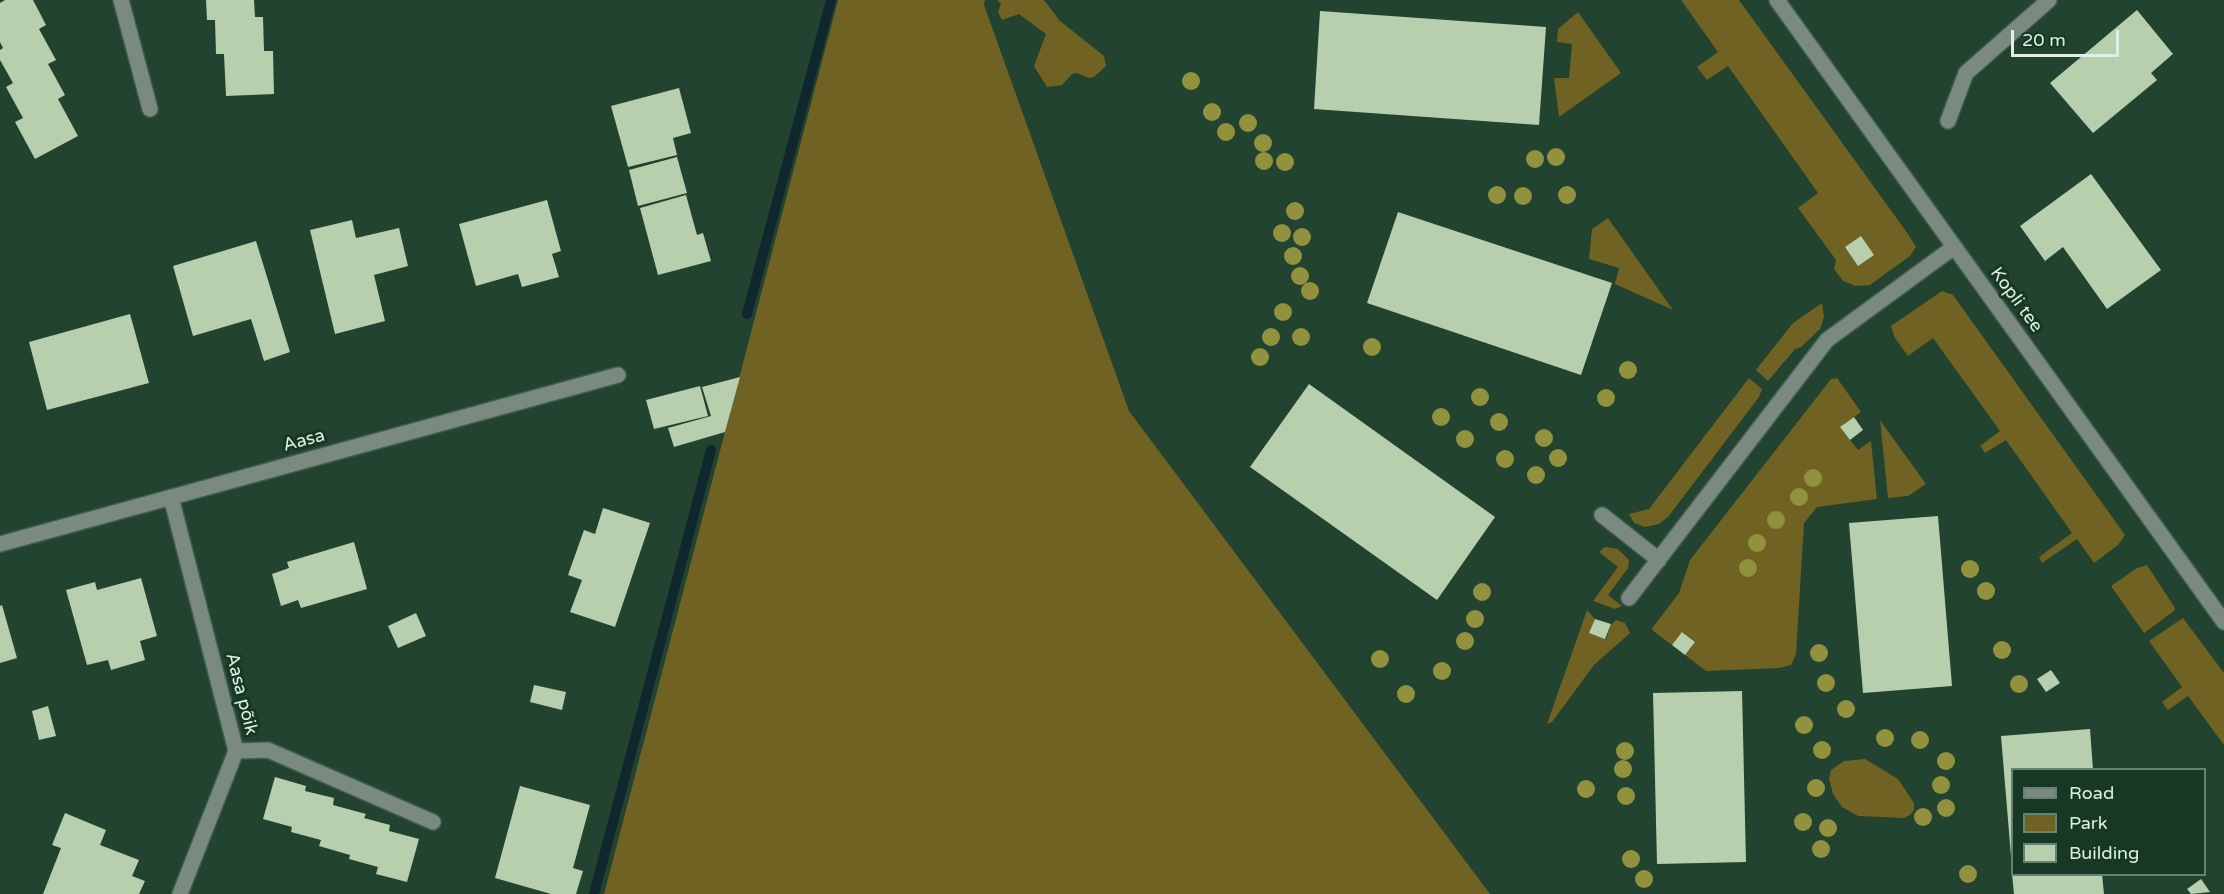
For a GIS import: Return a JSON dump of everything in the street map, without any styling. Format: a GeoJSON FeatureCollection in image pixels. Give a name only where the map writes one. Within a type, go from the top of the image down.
{"type":"FeatureCollection","features":[{"type":"Feature","properties":{"kind":"street"},"geometry":{"type":"LineString","coordinates":[[121,0],[150,110]]}},
{"type":"Feature","properties":{"kind":"street","name":"Kopli tee"},"geometry":{"type":"LineString","coordinates":[[1778,0],[2224,622]]}},
{"type":"Feature","properties":{"kind":"street"},"geometry":{"type":"LineString","coordinates":[[1948,121],[1966,73],[2049,0]]}},
{"type":"Feature","properties":{"kind":"street"},"geometry":{"type":"LineString","coordinates":[[1629,598],[1827,340],[1954,247]]}},
{"type":"Feature","properties":{"kind":"street","name":"Aasa"},"geometry":{"type":"LineString","coordinates":[[0,544],[618,375]]}},
{"type":"Feature","properties":{"kind":"street","name":"Aasa põik"},"geometry":{"type":"LineString","coordinates":[[171,497],[236,751],[180,894]]}},
{"type":"Feature","properties":{"kind":"street"},"geometry":{"type":"LineString","coordinates":[[1602,515],[1659,560]]}},
{"type":"Feature","properties":{"kind":"street"},"geometry":{"type":"LineString","coordinates":[[236,751],[268,750],[433,822]]}},
{"type":"Feature","properties":{"kind":"green space"},"geometry":{"type":"Polygon","coordinates":[[[838,0],[985,0],[984,5],[1129,411],[1490,894],[604,894],[838,0]]]}},
{"type":"Feature","properties":{"kind":"green space"},"geometry":{"type":"Polygon","coordinates":[[[997,0],[1044,0],[1060,21],[1104,56],[1106,66],[1094,77],[1072,74],[1062,85],[1047,87],[1034,66],[1046,34],[1019,14],[1002,20],[998,12],[1001,4],[997,0]]]}},
{"type":"Feature","properties":{"kind":"green space"},"geometry":{"type":"Polygon","coordinates":[[[1681,0],[1739,0],[1908,234],[1916,247],[1910,256],[1870,285],[1856,286],[1843,281],[1834,269],[1836,260],[1798,208],[1818,193],[1728,66],[1707,80],[1697,67],[1718,52],[1681,0]]]}},
{"type":"Feature","properties":{"kind":"green space"},"geometry":{"type":"Polygon","coordinates":[[[1578,12],[1621,73],[1559,117],[1554,78],[1569,78],[1572,44],[1557,42],[1558,29],[1578,12]]]}},
{"type":"Feature","properties":{"kind":"green space"},"geometry":{"type":"Polygon","coordinates":[[[1608,218],[1673,310],[1615,284],[1619,268],[1589,259],[1592,229],[1608,218]]]}},
{"type":"Feature","properties":{"kind":"green space"},"geometry":{"type":"Polygon","coordinates":[[[1942,291],[1953,295],[2125,535],[2118,545],[2094,563],[2077,539],[2042,563],[2039,557],[2072,533],[2006,440],[1985,453],[1980,446],[2000,431],[1933,338],[1908,356],[1895,338],[1891,326],[1942,291]]]}},
{"type":"Feature","properties":{"kind":"green space"},"geometry":{"type":"Polygon","coordinates":[[[1822,303],[1824,317],[1820,329],[1801,347],[1795,349],[1768,381],[1756,370],[1793,323],[1822,303]]]}},
{"type":"Feature","properties":{"kind":"green space"},"geometry":{"type":"Polygon","coordinates":[[[1749,378],[1762,389],[1759,397],[1668,517],[1659,524],[1645,527],[1634,523],[1629,514],[1649,509],[1749,378]]]}},
{"type":"Feature","properties":{"kind":"green space"},"geometry":{"type":"Polygon","coordinates":[[[1837,378],[1861,412],[1840,427],[1858,450],[1871,441],[1877,499],[1817,507],[1804,523],[1796,654],[1791,665],[1779,668],[1706,671],[1685,655],[1695,642],[1683,632],[1672,645],[1652,630],[1653,627],[1679,593],[1690,560],[1831,379],[1837,378]]]}},
{"type":"Feature","properties":{"kind":"green space"},"geometry":{"type":"Polygon","coordinates":[[[1880,420],[1926,484],[1908,496],[1888,498],[1880,420]]]}},
{"type":"Feature","properties":{"kind":"green space"},"geometry":{"type":"Polygon","coordinates":[[[1605,547],[1618,549],[1629,560],[1628,568],[1608,595],[1622,606],[1615,609],[1593,601],[1618,567],[1599,552],[1605,547]]]}},
{"type":"Feature","properties":{"kind":"green space"},"geometry":{"type":"Polygon","coordinates":[[[2147,565],[2175,608],[2144,633],[2111,586],[2137,568],[2147,565]]]}},
{"type":"Feature","properties":{"kind":"green space"},"geometry":{"type":"Polygon","coordinates":[[[1587,610],[1595,619],[1590,633],[1606,639],[1611,625],[1616,620],[1625,623],[1630,633],[1594,665],[1552,722],[1547,724],[1587,610]]]}},
{"type":"Feature","properties":{"kind":"green space"},"geometry":{"type":"Polygon","coordinates":[[[2183,618],[2224,673],[2224,745],[2188,696],[2168,710],[2162,702],[2182,687],[2149,641],[2183,618]]]}},
{"type":"Feature","properties":{"kind":"green space"},"geometry":{"type":"Polygon","coordinates":[[[1865,759],[1898,779],[1914,803],[1914,810],[1910,815],[1904,818],[1858,816],[1842,807],[1833,794],[1829,779],[1831,770],[1844,761],[1865,759]]]}},
{"type":"Feature","properties":{"kind":"building"},"geometry":{"type":"Polygon","coordinates":[[[5,0],[33,0],[46,25],[39,29],[56,60],[48,64],[65,95],[58,99],[78,136],[35,159],[15,122],[23,118],[6,87],[13,83],[0,60],[0,50],[3,48],[0,42],[0,3],[5,0]]]}},
{"type":"Feature","properties":{"kind":"building"},"geometry":{"type":"Polygon","coordinates":[[[206,0],[254,0],[255,17],[263,17],[264,51],[273,51],[274,94],[226,96],[224,54],[216,54],[215,20],[207,20],[206,0]]]}},
{"type":"Feature","properties":{"kind":"building"},"geometry":{"type":"Polygon","coordinates":[[[2137,10],[2173,54],[2151,73],[2157,80],[2093,133],[2050,83],[2137,10]]]}},
{"type":"Feature","properties":{"kind":"building"},"geometry":{"type":"Polygon","coordinates":[[[1320,11],[1546,27],[1539,125],[1314,109],[1320,11]]]}},
{"type":"Feature","properties":{"kind":"building"},"geometry":{"type":"Polygon","coordinates":[[[679,88],[691,133],[673,138],[677,155],[628,167],[611,106],[679,88]]]}},
{"type":"Feature","properties":{"kind":"building"},"geometry":{"type":"Polygon","coordinates":[[[677,157],[687,193],[638,206],[629,170],[677,157]]]}},
{"type":"Feature","properties":{"kind":"building"},"geometry":{"type":"Polygon","coordinates":[[[2091,174],[2161,270],[2107,309],[2063,247],[2045,261],[2020,226],[2091,174]]]}},
{"type":"Feature","properties":{"kind":"building"},"geometry":{"type":"Polygon","coordinates":[[[686,195],[697,235],[703,233],[711,261],[658,275],[640,208],[686,195]]]}},
{"type":"Feature","properties":{"kind":"building"},"geometry":{"type":"Polygon","coordinates":[[[547,200],[561,251],[552,254],[559,277],[522,287],[518,274],[476,286],[459,224],[547,200]]]}},
{"type":"Feature","properties":{"kind":"building"},"geometry":{"type":"Polygon","coordinates":[[[1398,212],[1612,283],[1581,375],[1367,303],[1398,212]]]}},
{"type":"Feature","properties":{"kind":"building"},"geometry":{"type":"Polygon","coordinates":[[[352,220],[356,238],[399,228],[408,266],[374,275],[385,321],[335,334],[310,230],[352,220]]]}},
{"type":"Feature","properties":{"kind":"building"},"geometry":{"type":"Polygon","coordinates":[[[1861,236],[1874,255],[1858,266],[1845,247],[1861,236]]]}},
{"type":"Feature","properties":{"kind":"building"},"geometry":{"type":"Polygon","coordinates":[[[256,241],[290,352],[264,361],[251,319],[193,336],[173,266],[256,241]]]}},
{"type":"Feature","properties":{"kind":"building"},"geometry":{"type":"Polygon","coordinates":[[[130,314],[149,383],[47,410],[29,342],[130,314]]]}},
{"type":"Feature","properties":{"kind":"building"},"geometry":{"type":"Polygon","coordinates":[[[740,377],[725,432],[674,447],[668,428],[711,416],[702,387],[740,377]]]}},
{"type":"Feature","properties":{"kind":"building"},"geometry":{"type":"Polygon","coordinates":[[[1309,384],[1495,517],[1437,600],[1250,467],[1309,384]]]}},
{"type":"Feature","properties":{"kind":"building"},"geometry":{"type":"Polygon","coordinates":[[[700,386],[708,416],[654,429],[646,400],[700,386]]]}},
{"type":"Feature","properties":{"kind":"building"},"geometry":{"type":"Polygon","coordinates":[[[1854,417],[1863,430],[1850,440],[1840,427],[1854,417]]]}},
{"type":"Feature","properties":{"kind":"building"},"geometry":{"type":"Polygon","coordinates":[[[603,508],[650,523],[615,627],[570,612],[582,580],[568,575],[584,530],[595,534],[603,508]]]}},
{"type":"Feature","properties":{"kind":"building"},"geometry":{"type":"Polygon","coordinates":[[[1938,516],[1952,686],[1863,693],[1849,523],[1938,516]]]}},
{"type":"Feature","properties":{"kind":"building"},"geometry":{"type":"Polygon","coordinates":[[[354,542],[367,589],[301,608],[298,600],[281,606],[272,574],[289,568],[287,562],[354,542]]]}},
{"type":"Feature","properties":{"kind":"building"},"geometry":{"type":"Polygon","coordinates":[[[141,578],[157,636],[140,641],[145,660],[111,670],[108,660],[87,665],[66,590],[95,582],[97,590],[141,578]]]}},
{"type":"Feature","properties":{"kind":"building"},"geometry":{"type":"Polygon","coordinates":[[[2,605],[17,658],[0,663],[0,606],[2,605]]]}},
{"type":"Feature","properties":{"kind":"building"},"geometry":{"type":"Polygon","coordinates":[[[416,613],[426,636],[398,648],[388,626],[416,613]]]}},
{"type":"Feature","properties":{"kind":"building"},"geometry":{"type":"Polygon","coordinates":[[[1595,619],[1611,624],[1605,639],[1589,633],[1595,619]]]}},
{"type":"Feature","properties":{"kind":"building"},"geometry":{"type":"Polygon","coordinates":[[[1682,632],[1695,642],[1685,655],[1672,645],[1682,632]]]}},
{"type":"Feature","properties":{"kind":"building"},"geometry":{"type":"Polygon","coordinates":[[[2051,670],[2060,683],[2046,692],[2037,679],[2051,670]]]}},
{"type":"Feature","properties":{"kind":"building"},"geometry":{"type":"Polygon","coordinates":[[[534,685],[566,692],[562,710],[530,702],[534,685]]]}},
{"type":"Feature","properties":{"kind":"building"},"geometry":{"type":"Polygon","coordinates":[[[1742,691],[1746,862],[1657,864],[1653,693],[1742,691]]]}},
{"type":"Feature","properties":{"kind":"building"},"geometry":{"type":"Polygon","coordinates":[[[48,706],[56,736],[39,740],[32,711],[48,706]]]}},
{"type":"Feature","properties":{"kind":"building"},"geometry":{"type":"Polygon","coordinates":[[[2090,729],[2093,768],[2011,768],[2011,856],[2001,736],[2090,729]]]}},
{"type":"Feature","properties":{"kind":"building"},"geometry":{"type":"Polygon","coordinates":[[[275,777],[306,786],[305,791],[334,798],[333,805],[366,814],[364,818],[390,825],[389,831],[419,839],[407,882],[376,874],[378,867],[349,859],[350,855],[319,846],[321,840],[291,832],[292,827],[263,819],[275,777]]]}},
{"type":"Feature","properties":{"kind":"building"},"geometry":{"type":"Polygon","coordinates":[[[520,786],[590,805],[573,868],[583,871],[576,894],[551,894],[495,878],[520,786]]]}},
{"type":"Feature","properties":{"kind":"building"},"geometry":{"type":"Polygon","coordinates":[[[65,813],[106,830],[100,845],[139,860],[132,876],[145,881],[139,894],[43,894],[61,848],[52,845],[65,813]]]}},
{"type":"Feature","properties":{"kind":"building"},"geometry":{"type":"Polygon","coordinates":[[[2012,876],[2102,876],[2104,894],[2014,894],[2012,876]]]}},
{"type":"Feature","properties":{"kind":"building"},"geometry":{"type":"Polygon","coordinates":[[[2201,879],[2210,892],[2191,894],[2187,889],[2201,879]]]}},
{"type":"Feature","properties":{"kind":"waterway"},"geometry":{"type":"LineString","coordinates":[[747,314],[831,0]]}},
{"type":"Feature","properties":{"kind":"waterway"},"geometry":{"type":"LineString","coordinates":[[594,894],[711,450]]}}]}
